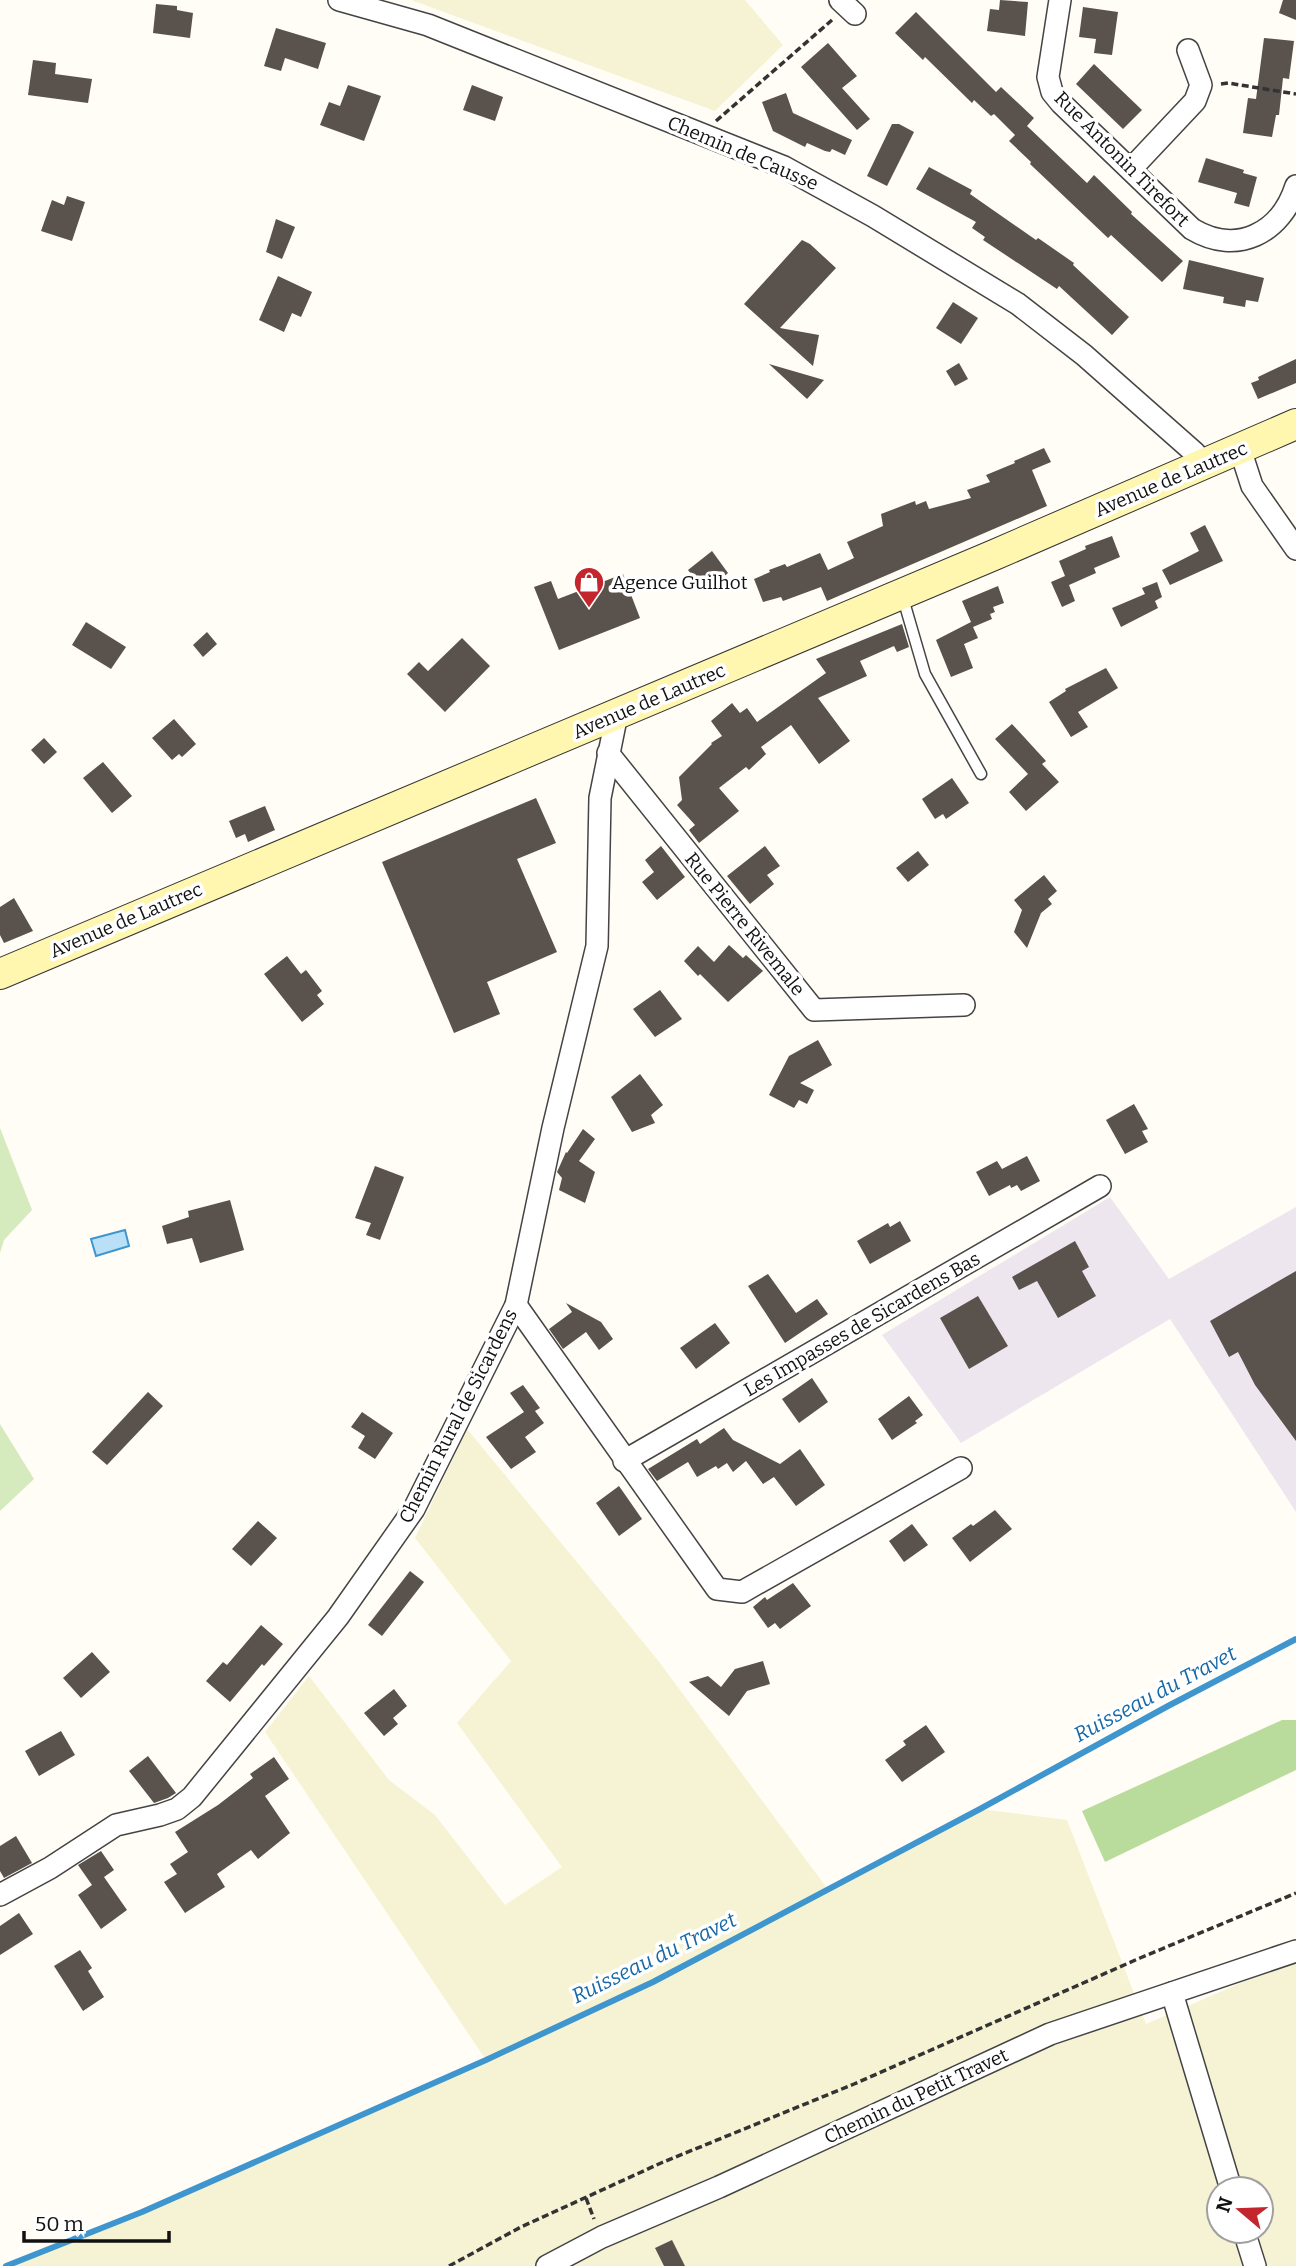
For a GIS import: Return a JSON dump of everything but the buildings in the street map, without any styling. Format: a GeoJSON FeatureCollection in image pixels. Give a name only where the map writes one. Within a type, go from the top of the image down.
{"type":"FeatureCollection","features":[{"type":"Feature","properties":{"kind":"main road","name":"Avenue de Lautrec"},"geometry":{"type":"LineString","coordinates":[[0,974],[902,594],[1296,424]]}},
{"type":"Feature","properties":{"kind":"street","name":"Chemin de Causse"},"geometry":{"type":"LineString","coordinates":[[339,0],[409,19],[489,48],[809,179],[1018,304],[1094,363],[1195,453],[1200,466]]}},
{"type":"Feature","properties":{"kind":"street","name":"Rue Antonin Tirefort"},"geometry":{"type":"LineString","coordinates":[[1060,0],[1039,76],[1049,85],[1056,98],[1192,229],[1207,238],[1224,242],[1250,237],[1274,224],[1287,209],[1296,186]]}},
{"type":"Feature","properties":{"kind":"street"},"geometry":{"type":"LineString","coordinates":[[1131,169],[1195,101],[1202,85],[1188,51]]}},
{"type":"Feature","properties":{"kind":"street"},"geometry":{"type":"LineString","coordinates":[[1240,449],[1252,486],[1296,549]]}},
{"type":"Feature","properties":{"kind":"street","name":"Chemin Rural de Sicardens"},"geometry":{"type":"LineString","coordinates":[[0,1895],[50,1868],[116,1825],[177,1809],[192,1797],[338,1617],[414,1509],[516,1305],[553,1128],[597,946],[600,797],[617,714]]}},
{"type":"Feature","properties":{"kind":"street","name":"Rue Pierre Rivemale"},"geometry":{"type":"LineString","coordinates":[[608,753],[814,1010],[964,1005]]}},
{"type":"Feature","properties":{"kind":"street","name":"Les Impasses de Sicardens Bas"},"geometry":{"type":"LineString","coordinates":[[624,1461],[1100,1186]]}},
{"type":"Feature","properties":{"kind":"street"},"geometry":{"type":"LineString","coordinates":[[516,1305],[717,1589],[742,1592],[961,1468]]}},
{"type":"Feature","properties":{"kind":"street","name":"Chemin du Petit Travet"},"geometry":{"type":"LineString","coordinates":[[547,2266],[602,2237],[719,2187],[1050,2034],[1296,1951]]}},
{"type":"Feature","properties":{"kind":"street"},"geometry":{"type":"LineString","coordinates":[[1172,1993],[1227,2175]]}},
{"type":"Feature","properties":{"kind":"street"},"geometry":{"type":"LineString","coordinates":[[1248,2245],[1255,2266]]}},
{"type":"Feature","properties":{"kind":"lane"},"geometry":{"type":"LineString","coordinates":[[902,594],[925,674],[981,774]]}},
{"type":"Feature","properties":{"kind":"path"},"geometry":{"type":"LineString","coordinates":[[713,126],[715,121],[848,7]]}},
{"type":"Feature","properties":{"kind":"path"},"geometry":{"type":"LineString","coordinates":[[1202,85],[1228,83],[1296,94]]}},
{"type":"Feature","properties":{"kind":"path"},"geometry":{"type":"LineString","coordinates":[[449,2266],[521,2227],[662,2163],[854,2084],[1140,1958],[1296,1893]]}},
{"type":"Feature","properties":{"kind":"shaded area"},"geometry":{"type":"Polygon","coordinates":[[[411,0],[745,0],[783,45],[715,111],[411,0]]]}},
{"type":"Feature","properties":{"kind":"shaded area"},"geometry":{"type":"Polygon","coordinates":[[[1110,1197],[1169,1279],[1296,1207],[1296,1512],[1170,1319],[961,1443],[882,1335],[1110,1197]]]}},
{"type":"Feature","properties":{"kind":"shaded area"},"geometry":{"type":"Polygon","coordinates":[[[467,1429],[657,1659],[827,1888],[980,1809],[1067,1820],[1146,2024],[1296,1959],[1296,2266],[6,2266],[142,2212],[486,2060],[265,1732],[309,1676],[389,1780],[435,1815],[505,1905],[562,1867],[457,1723],[511,1661],[415,1538],[467,1429]]]}},
{"type":"Feature","properties":{"kind":"green space"},"geometry":{"type":"Polygon","coordinates":[[[0,1128],[32,1210],[4,1240],[0,1253],[0,1128]]]}},
{"type":"Feature","properties":{"kind":"green space"},"geometry":{"type":"Polygon","coordinates":[[[0,1424],[34,1479],[0,1511],[0,1424]]]}},
{"type":"Feature","properties":{"kind":"green space"},"geometry":{"type":"Polygon","coordinates":[[[1282,1720],[1296,1720],[1296,1770],[1105,1862],[1082,1811],[1282,1720]]]}},
{"type":"Feature","properties":{"kind":"water"},"geometry":{"type":"Polygon","coordinates":[[[125,1230],[129,1246],[96,1256],[91,1239],[125,1230]]]}},
{"type":"Feature","properties":{"kind":"waterway","name":"Ruisseau du Travet"},"geometry":{"type":"LineString","coordinates":[[6,2266],[142,2212],[486,2060],[653,1982],[1296,1639]]}},
{"type":"Feature","properties":{"kind":"place","name":"Agence Guilhot"},"geometry":{"type":"Point","coordinates":[589,609]}}]}
